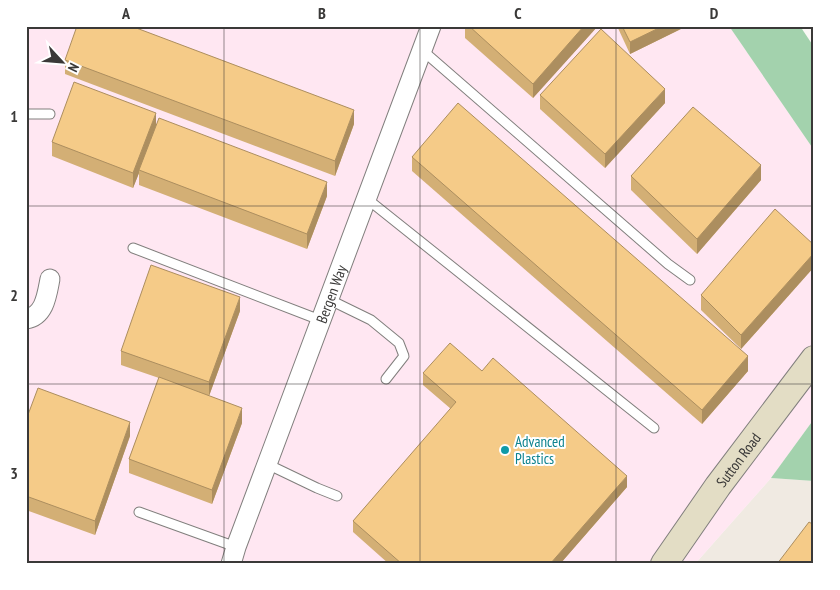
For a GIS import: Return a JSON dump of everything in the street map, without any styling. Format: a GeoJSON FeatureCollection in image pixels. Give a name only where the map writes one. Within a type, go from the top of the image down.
{"type":"FeatureCollection","features":[{"type":"Feature","properties":{"kind":"street","name":"Bergen Way"},"geometry":{"type":"LineString","coordinates":[[233,556],[431,26]]}},
{"type":"Feature","properties":{"kind":"street"},"geometry":{"type":"LineString","coordinates":[[26,320],[44,306],[50,279]]}},
{"type":"Feature","properties":{"kind":"street","name":"Sutton Road"},"geometry":{"type":"LineString","coordinates":[[664,564],[718,486],[814,358]]}},
{"type":"Feature","properties":{"kind":"lane"},"geometry":{"type":"LineString","coordinates":[[422,50],[668,264],[690,280]]}},
{"type":"Feature","properties":{"kind":"lane"},"geometry":{"type":"LineString","coordinates":[[26,114],[50,114]]}},
{"type":"Feature","properties":{"kind":"lane"},"geometry":{"type":"LineString","coordinates":[[366,198],[654,428]]}},
{"type":"Feature","properties":{"kind":"lane"},"geometry":{"type":"LineString","coordinates":[[133,248],[320,320]]}},
{"type":"Feature","properties":{"kind":"lane"},"geometry":{"type":"LineString","coordinates":[[328,299],[371,320],[399,343],[404,356],[386,379]]}},
{"type":"Feature","properties":{"kind":"lane"},"geometry":{"type":"LineString","coordinates":[[267,464],[337,496]]}},
{"type":"Feature","properties":{"kind":"lane"},"geometry":{"type":"LineString","coordinates":[[139,512],[233,556]]}},
{"type":"Feature","properties":{"kind":"shaded area"},"geometry":{"type":"Polygon","coordinates":[[[26,26],[729,26],[814,150],[814,419],[771,478],[695,564],[26,564],[26,26]]]}},
{"type":"Feature","properties":{"kind":"shaded area"},"geometry":{"type":"Polygon","coordinates":[[[771,478],[814,481],[814,564],[695,564],[771,478]]]}},
{"type":"Feature","properties":{"kind":"green space"},"geometry":{"type":"Polygon","coordinates":[[[729,26],[800,26],[814,47],[814,150],[729,26]]]}},
{"type":"Feature","properties":{"kind":"green space"},"geometry":{"type":"Polygon","coordinates":[[[814,419],[814,481],[771,478],[814,419]]]}},
{"type":"Feature","properties":{"kind":"building"},"geometry":{"type":"Polygon","coordinates":[[[77,26],[131,26],[354,110],[335,161],[65,60],[77,26]]]}},
{"type":"Feature","properties":{"kind":"building"},"geometry":{"type":"Polygon","coordinates":[[[469,26],[584,26],[533,84],[469,26]]]}},
{"type":"Feature","properties":{"kind":"building"},"geometry":{"type":"Polygon","coordinates":[[[622,26],[663,26],[630,42],[622,26]]]}},
{"type":"Feature","properties":{"kind":"building"},"geometry":{"type":"Polygon","coordinates":[[[601,29],[665,89],[605,154],[540,95],[601,29]]]}},
{"type":"Feature","properties":{"kind":"building"},"geometry":{"type":"Polygon","coordinates":[[[74,82],[156,113],[133,173],[52,142],[74,82]]]}},
{"type":"Feature","properties":{"kind":"building"},"geometry":{"type":"Polygon","coordinates":[[[458,103],[748,356],[702,410],[412,157],[458,103]]]}},
{"type":"Feature","properties":{"kind":"building"},"geometry":{"type":"Polygon","coordinates":[[[693,107],[761,165],[697,239],[631,176],[693,107]]]}},
{"type":"Feature","properties":{"kind":"building"},"geometry":{"type":"Polygon","coordinates":[[[159,118],[327,182],[307,234],[139,170],[159,118]]]}},
{"type":"Feature","properties":{"kind":"building"},"geometry":{"type":"Polygon","coordinates":[[[775,209],[814,245],[814,253],[741,335],[701,295],[775,209]]]}},
{"type":"Feature","properties":{"kind":"building"},"geometry":{"type":"Polygon","coordinates":[[[151,265],[240,297],[209,382],[121,351],[151,265]]]}},
{"type":"Feature","properties":{"kind":"building","name":"Advanced Plastics"},"geometry":{"type":"Polygon","coordinates":[[[450,343],[482,371],[493,358],[627,476],[550,564],[402,564],[353,521],[456,402],[423,373],[450,343]]]}},
{"type":"Feature","properties":{"kind":"building"},"geometry":{"type":"Polygon","coordinates":[[[159,377],[242,408],[212,490],[129,459],[159,377]]]}},
{"type":"Feature","properties":{"kind":"building"},"geometry":{"type":"Polygon","coordinates":[[[38,388],[130,422],[95,521],[26,496],[26,420],[38,388]]]}},
{"type":"Feature","properties":{"kind":"building"},"geometry":{"type":"Polygon","coordinates":[[[809,522],[814,525],[814,564],[777,564],[809,522]]]}},
{"type":"Feature","properties":{"kind":"place","name":"Advanced Plastics"},"geometry":{"type":"Point","coordinates":[505,450]}}]}
